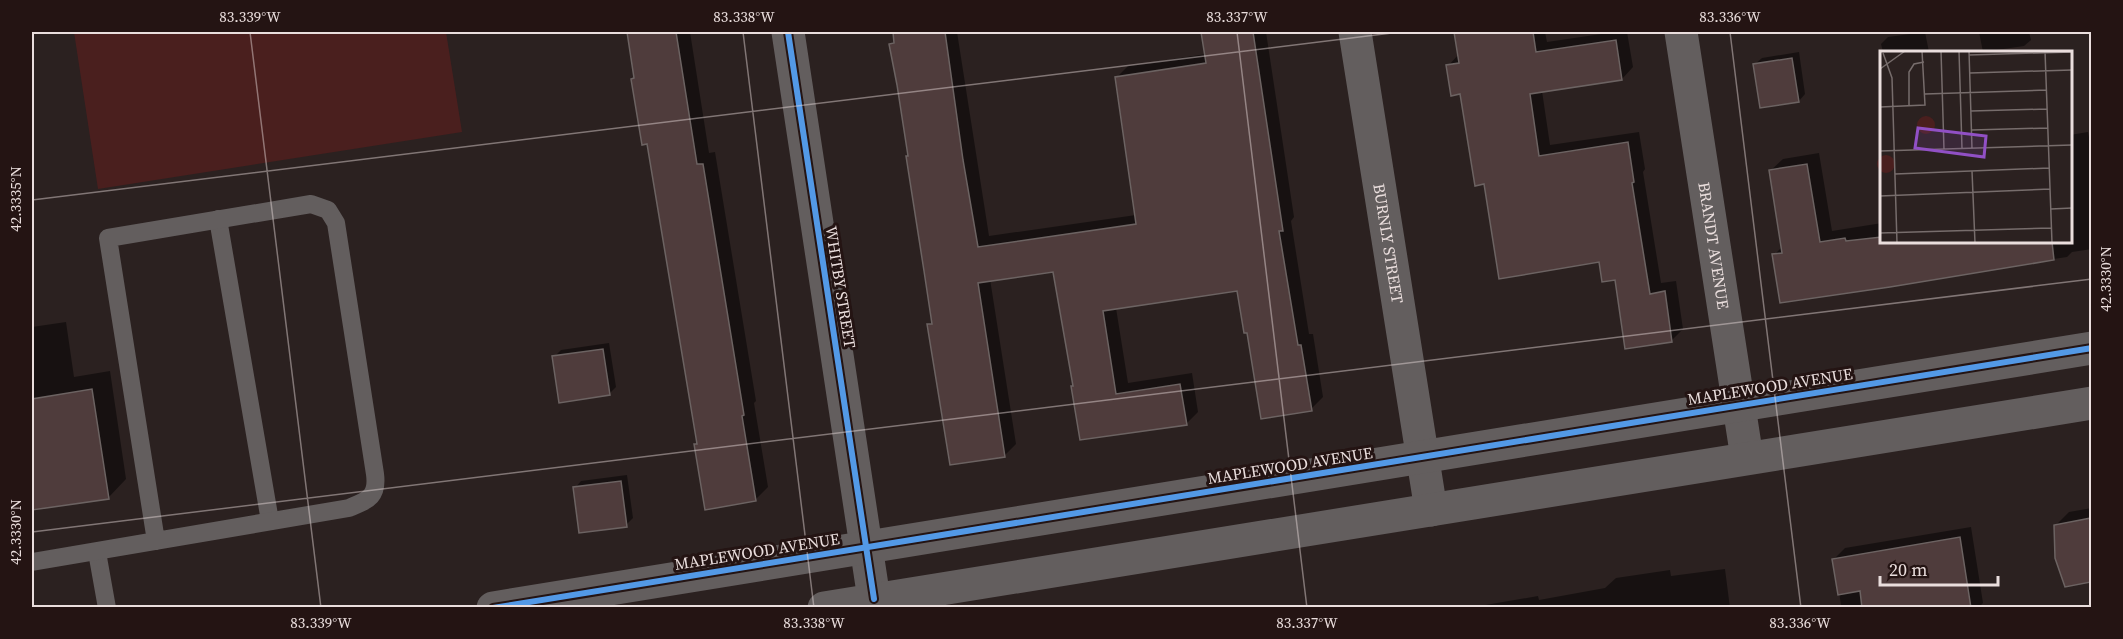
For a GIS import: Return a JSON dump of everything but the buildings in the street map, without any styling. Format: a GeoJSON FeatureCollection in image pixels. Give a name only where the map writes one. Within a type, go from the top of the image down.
{"type":"FeatureCollection","features":[{"type":"Feature","properties":{"kind":"street","name":"WHITBY STREET"},"geometry":{"type":"LineString","coordinates":[[788,32],[874,599]]}},
{"type":"Feature","properties":{"kind":"street","name":"BURNLY STREET"},"geometry":{"type":"LineString","coordinates":[[1355,32],[1431,510]]}},
{"type":"Feature","properties":{"kind":"street","name":"BRANDT AVENUE"},"geometry":{"type":"LineString","coordinates":[[1681,32],[1747,458]]}},
{"type":"Feature","properties":{"kind":"street","name":"MAPLEWOOD AVENUE"},"geometry":{"type":"LineString","coordinates":[[493,608],[2091,348]]}},
{"type":"Feature","properties":{"kind":"street"},"geometry":{"type":"LineString","coordinates":[[824,608],[2091,402]]}},
{"type":"Feature","properties":{"kind":"lane"},"geometry":{"type":"LineString","coordinates":[[32,562],[97,552],[349,508],[369,500],[377,487],[336,223],[328,210],[311,204],[108,238],[156,541]]}},
{"type":"Feature","properties":{"kind":"lane"},"geometry":{"type":"LineString","coordinates":[[218,219],[270,521]]}},
{"type":"Feature","properties":{"kind":"lane"},"geometry":{"type":"LineString","coordinates":[[97,552],[107,608]]}},
{"type":"Feature","properties":{"kind":"shaded area"},"geometry":{"type":"Polygon","coordinates":[[[74,32],[446,32],[462,132],[98,189],[74,32]]]}},
{"type":"Feature","properties":{"kind":"cycle path"},"geometry":{"type":"LineString","coordinates":[[788,32],[874,599]]}},
{"type":"Feature","properties":{"kind":"cycle path"},"geometry":{"type":"LineString","coordinates":[[493,608],[2092,348]]}}]}
